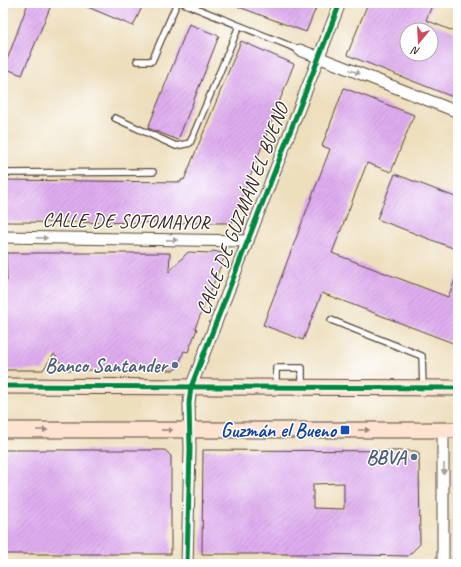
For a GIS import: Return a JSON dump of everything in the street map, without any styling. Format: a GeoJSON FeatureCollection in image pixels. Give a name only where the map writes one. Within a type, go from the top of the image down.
{"type":"FeatureCollection","features":[{"type":"Feature","properties":{"kind":"street","name":"CALLE DE GUZMÁN EL BUENO"},"geometry":{"type":"LineString","coordinates":[[187,564],[190,449],[189,403],[191,387],[340,3]]}},
{"type":"Feature","properties":{"kind":"street"},"geometry":{"type":"LineString","coordinates":[[300,50],[458,112]]}},
{"type":"Feature","properties":{"kind":"street","name":"CALLE DE SOTOMAYOR"},"geometry":{"type":"LineString","coordinates":[[3,237],[248,241]]}},
{"type":"Feature","properties":{"kind":"street"},"geometry":{"type":"LineString","coordinates":[[3,386],[458,388]]}},
{"type":"Feature","properties":{"kind":"street"},"geometry":{"type":"LineString","coordinates":[[3,430],[458,430]]}},
{"type":"Feature","properties":{"kind":"street"},"geometry":{"type":"LineString","coordinates":[[443,430],[443,564]]}},
{"type":"Feature","properties":{"kind":"lane"},"geometry":{"type":"LineString","coordinates":[[137,61],[152,61],[177,3]]}},
{"type":"Feature","properties":{"kind":"lane"},"geometry":{"type":"LineString","coordinates":[[182,3],[300,50]]}},
{"type":"Feature","properties":{"kind":"lane"},"geometry":{"type":"LineString","coordinates":[[115,118],[176,146],[190,144],[239,26]]}},
{"type":"Feature","properties":{"kind":"lane"},"geometry":{"type":"LineString","coordinates":[[3,173],[153,172]]}},
{"type":"Feature","properties":{"kind":"lane"},"geometry":{"type":"LineString","coordinates":[[331,320],[422,356],[422,388]]}},
{"type":"Feature","properties":{"kind":"building"},"geometry":{"type":"Polygon","coordinates":[[[28,3],[52,3],[22,75],[4,68],[28,3]]]}},
{"type":"Feature","properties":{"kind":"building"},"geometry":{"type":"Polygon","coordinates":[[[78,3],[144,3],[133,26],[78,3]]]}},
{"type":"Feature","properties":{"kind":"building"},"geometry":{"type":"Polygon","coordinates":[[[231,3],[318,3],[306,32],[231,3]]]}},
{"type":"Feature","properties":{"kind":"building"},"geometry":{"type":"Polygon","coordinates":[[[368,3],[433,3],[426,20],[431,22],[399,22],[399,62],[439,62],[439,25],[458,33],[458,99],[347,55],[368,3]]]}},
{"type":"Feature","properties":{"kind":"building"},"geometry":{"type":"Polygon","coordinates":[[[189,24],[219,36],[178,140],[148,128],[189,24]]]}},
{"type":"Feature","properties":{"kind":"building"},"geometry":{"type":"Polygon","coordinates":[[[241,41],[294,64],[232,223],[3,222],[3,180],[181,182],[182,179],[184,180],[241,41]]]}},
{"type":"Feature","properties":{"kind":"building"},"geometry":{"type":"Polygon","coordinates":[[[344,88],[414,115],[391,172],[367,163],[332,253],[448,297],[458,273],[458,345],[322,293],[303,340],[263,325],[330,149],[322,146],[344,88]]]}},
{"type":"Feature","properties":{"kind":"building"},"geometry":{"type":"Polygon","coordinates":[[[395,174],[458,198],[458,250],[377,219],[395,174]]]}},
{"type":"Feature","properties":{"kind":"building"},"geometry":{"type":"Polygon","coordinates":[[[213,251],[222,253],[224,258],[195,328],[197,329],[188,352],[184,351],[179,364],[180,366],[174,370],[68,370],[65,369],[54,354],[43,370],[3,370],[3,281],[7,281],[6,253],[170,253],[169,272],[188,252],[210,253],[213,251]]]}},
{"type":"Feature","properties":{"kind":"building"},"geometry":{"type":"Polygon","coordinates":[[[3,450],[165,450],[171,456],[171,554],[3,554],[3,450]]]}},
{"type":"Feature","properties":{"kind":"building"},"geometry":{"type":"Polygon","coordinates":[[[203,450],[416,451],[419,453],[420,544],[408,556],[202,554],[203,450]],[[344,483],[313,484],[313,508],[344,509],[344,483]]]}},
{"type":"Feature","properties":{"kind":"cycle path"},"geometry":{"type":"LineString","coordinates":[[187,564],[190,449],[189,403],[191,387],[340,3]]}},
{"type":"Feature","properties":{"kind":"cycle path"},"geometry":{"type":"LineString","coordinates":[[3,386],[458,388]]}},
{"type":"Feature","properties":{"kind":"place","name":"Banco Santander"},"geometry":{"type":"Point","coordinates":[175,365]}},
{"type":"Feature","properties":{"kind":"place","name":"Guzmán el Bueno"},"geometry":{"type":"Point","coordinates":[345,430]}},
{"type":"Feature","properties":{"kind":"place","name":"BBVA"},"geometry":{"type":"Point","coordinates":[414,457]}}]}
